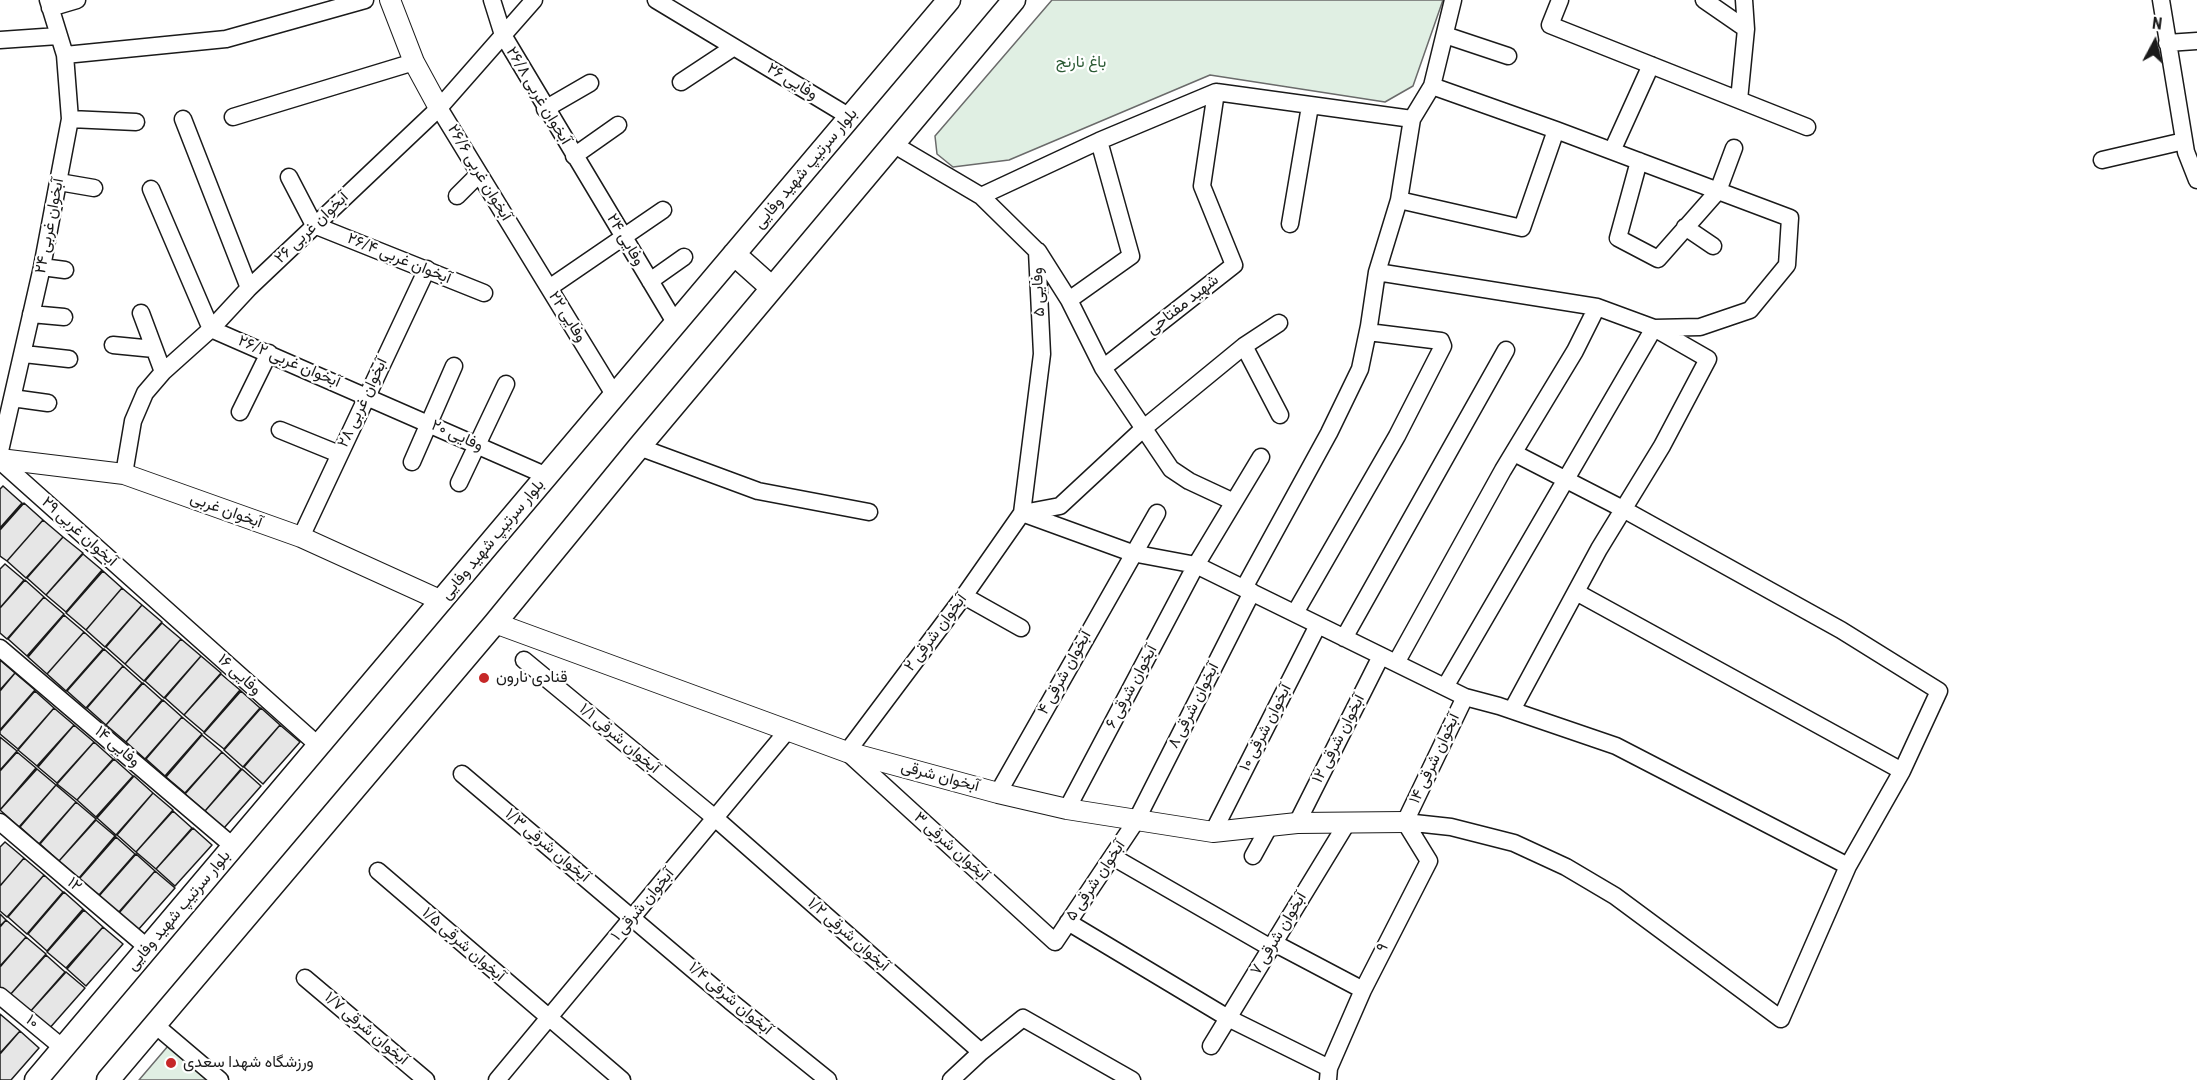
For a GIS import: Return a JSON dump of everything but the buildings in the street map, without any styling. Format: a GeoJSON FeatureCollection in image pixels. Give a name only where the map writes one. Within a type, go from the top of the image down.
{"type":"FeatureCollection","features":[{"type":"Feature","properties":{"kind":"main road","name":"بلوار سرتیپ شهید وفایی"},"geometry":{"type":"LineString","coordinates":[[36,1080],[949,0]]}},
{"type":"Feature","properties":{"kind":"main road"},"geometry":{"type":"LineString","coordinates":[[108,1080],[495,623],[639,447],[1014,0]]}},
{"type":"Feature","properties":{"kind":"main road"},"geometry":{"type":"LineString","coordinates":[[735,254],[772,288]]}},
{"type":"Feature","properties":{"kind":"street"},"geometry":{"type":"LineString","coordinates":[[49,4],[77,0]]}},
{"type":"Feature","properties":{"kind":"street"},"geometry":{"type":"LineString","coordinates":[[65,55],[226,39],[364,0]]}},
{"type":"Feature","properties":{"kind":"street"},"geometry":{"type":"LineString","coordinates":[[390,0],[414,62],[439,108]]}},
{"type":"Feature","properties":{"kind":"street","name":"آبخوان غربی ۲۶/۸"},"geometry":{"type":"LineString","coordinates":[[492,0],[503,35],[574,156]]}},
{"type":"Feature","properties":{"kind":"street","name":"آبخوان غربی ۲۶"},"geometry":{"type":"LineString","coordinates":[[124,474],[133,421],[145,393],[163,372],[212,329],[249,288],[439,108],[534,0]]}},
{"type":"Feature","properties":{"kind":"street","name":"وفایی ۲۶"},"geometry":{"type":"LineString","coordinates":[[656,0],[850,117]]}},
{"type":"Feature","properties":{"kind":"street"},"geometry":{"type":"LineString","coordinates":[[981,196],[1099,141],[1216,92],[1412,119],[1432,86],[1453,0]]}},
{"type":"Feature","properties":{"kind":"street"},"geometry":{"type":"LineString","coordinates":[[1704,0],[1746,28]]}},
{"type":"Feature","properties":{"kind":"street"},"geometry":{"type":"LineString","coordinates":[[1739,100],[1746,28],[1743,0]]}},
{"type":"Feature","properties":{"kind":"street"},"geometry":{"type":"LineString","coordinates":[[2161,0],[2186,152],[2197,180]]}},
{"type":"Feature","properties":{"kind":"street"},"geometry":{"type":"LineString","coordinates":[[1553,1],[1550,25],[1808,127]]}},
{"type":"Feature","properties":{"kind":"street","name":"آبخوان غربی ۲۴"},"geometry":{"type":"LineString","coordinates":[[0,451],[24,354],[70,119],[65,55],[49,4]]}},
{"type":"Feature","properties":{"kind":"street"},"geometry":{"type":"LineString","coordinates":[[1445,35],[1508,56]]}},
{"type":"Feature","properties":{"kind":"street"},"geometry":{"type":"LineString","coordinates":[[0,40],[58,36]]}},
{"type":"Feature","properties":{"kind":"street"},"geometry":{"type":"LineString","coordinates":[[2168,43],[2197,41]]}},
{"type":"Feature","properties":{"kind":"street"},"geometry":{"type":"LineString","coordinates":[[681,82],[734,47]]}},
{"type":"Feature","properties":{"kind":"street"},"geometry":{"type":"LineString","coordinates":[[233,117],[414,62]]}},
{"type":"Feature","properties":{"kind":"street"},"geometry":{"type":"LineString","coordinates":[[1612,151],[1652,65]]}},
{"type":"Feature","properties":{"kind":"street"},"geometry":{"type":"LineString","coordinates":[[545,109],[590,83]]}},
{"type":"Feature","properties":{"kind":"street"},"geometry":{"type":"LineString","coordinates":[[1432,86],[1790,218],[1787,265],[1750,310],[1700,327],[1654,328]]}},
{"type":"Feature","properties":{"kind":"street","name":"شهید مفتاحی"},"geometry":{"type":"LineString","coordinates":[[1103,368],[1234,265],[1202,186],[1216,92]]}},
{"type":"Feature","properties":{"kind":"street"},"geometry":{"type":"LineString","coordinates":[[1290,224],[1310,106]]}},
{"type":"Feature","properties":{"kind":"street","name":"آبخوان غربی ۲۶/۶"},"geometry":{"type":"LineString","coordinates":[[439,108],[518,238]]}},
{"type":"Feature","properties":{"kind":"street"},"geometry":{"type":"LineString","coordinates":[[70,119],[136,122]]}},
{"type":"Feature","properties":{"kind":"street"},"geometry":{"type":"LineString","coordinates":[[183,119],[249,288]]}},
{"type":"Feature","properties":{"kind":"street","name":"آبخوان شرقی ۸"},"geometry":{"type":"LineString","coordinates":[[1136,821],[1248,590],[1360,369],[1377,272],[1399,200],[1412,119]]}},
{"type":"Feature","properties":{"kind":"street"},"geometry":{"type":"LineString","coordinates":[[574,156],[618,125]]}},
{"type":"Feature","properties":{"kind":"street"},"geometry":{"type":"LineString","coordinates":[[1399,200],[1522,228],[1556,130]]}},
{"type":"Feature","properties":{"kind":"street"},"geometry":{"type":"LineString","coordinates":[[1069,300],[1131,256],[1099,141]]}},
{"type":"Feature","properties":{"kind":"street"},"geometry":{"type":"LineString","coordinates":[[2102,160],[2184,141]]}},
{"type":"Feature","properties":{"kind":"street","name":"وفایی ۵"},"geometry":{"type":"LineString","coordinates":[[893,144],[981,196],[1037,251],[1042,354],[1022,513]]}},
{"type":"Feature","properties":{"kind":"street"},"geometry":{"type":"LineString","coordinates":[[1639,161],[1618,238],[1658,259],[1718,190],[1734,148]]}},
{"type":"Feature","properties":{"kind":"street","name":"وفایی ۲۴"},"geometry":{"type":"LineString","coordinates":[[574,156],[676,324]]}},
{"type":"Feature","properties":{"kind":"street"},"geometry":{"type":"LineString","coordinates":[[457,196],[479,174]]}},
{"type":"Feature","properties":{"kind":"street"},"geometry":{"type":"LineString","coordinates":[[290,177],[314,225]]}},
{"type":"Feature","properties":{"kind":"street"},"geometry":{"type":"LineString","coordinates":[[59,182],[94,188]]}},
{"type":"Feature","properties":{"kind":"street"},"geometry":{"type":"LineString","coordinates":[[151,189],[212,329]]}},
{"type":"Feature","properties":{"kind":"street"},"geometry":{"type":"LineString","coordinates":[[549,288],[663,210]]}},
{"type":"Feature","properties":{"kind":"street","name":"آبخوان غربی ۲۶/۴"},"geometry":{"type":"LineString","coordinates":[[314,225],[484,293]]}},
{"type":"Feature","properties":{"kind":"street"},"geometry":{"type":"LineString","coordinates":[[1685,227],[1713,246]]}},
{"type":"Feature","properties":{"kind":"street","name":"وفایی ۲۲"},"geometry":{"type":"LineString","coordinates":[[518,238],[615,396]]}},
{"type":"Feature","properties":{"kind":"street"},"geometry":{"type":"LineString","coordinates":[[1037,251],[1069,300],[1103,368],[1171,469],[1189,481],[1234,502]]}},
{"type":"Feature","properties":{"kind":"street"},"geometry":{"type":"LineString","coordinates":[[650,281],[684,257]]}},
{"type":"Feature","properties":{"kind":"street"},"geometry":{"type":"LineString","coordinates":[[42,267],[64,270]]}},
{"type":"Feature","properties":{"kind":"street","name":"آبخوان غربی ۲۸"},"geometry":{"type":"LineString","coordinates":[[300,537],[427,269]]}},
{"type":"Feature","properties":{"kind":"street"},"geometry":{"type":"LineString","coordinates":[[1377,272],[1598,307],[1654,328],[1708,359],[1662,446],[1623,509],[1512,710]]}},
{"type":"Feature","properties":{"kind":"street","name":"آبخوان شرقی ۱۲"},"geometry":{"type":"LineString","coordinates":[[1297,823],[1389,659],[1575,351],[1598,307]]}},
{"type":"Feature","properties":{"kind":"street"},"geometry":{"type":"LineString","coordinates":[[141,313],[163,372]]}},
{"type":"Feature","properties":{"kind":"street"},"geometry":{"type":"LineString","coordinates":[[32,314],[64,317]]}},
{"type":"Feature","properties":{"kind":"street"},"geometry":{"type":"LineString","coordinates":[[1022,513],[1060,506],[1144,428],[1244,346],[1279,323]]}},
{"type":"Feature","properties":{"kind":"street"},"geometry":{"type":"LineString","coordinates":[[1444,687],[1654,328]]}},
{"type":"Feature","properties":{"kind":"street","name":"آبخوان غربی ۲۶/۲"},"geometry":{"type":"LineString","coordinates":[[212,329],[367,396]]}},
{"type":"Feature","properties":{"kind":"street"},"geometry":{"type":"LineString","coordinates":[[1295,613],[1397,436],[1443,346],[1441,341],[1368,332]]}},
{"type":"Feature","properties":{"kind":"street"},"geometry":{"type":"LineString","coordinates":[[113,345],[154,349]]}},
{"type":"Feature","properties":{"kind":"street"},"geometry":{"type":"LineString","coordinates":[[1244,346],[1280,414]]}},
{"type":"Feature","properties":{"kind":"street"},"geometry":{"type":"LineString","coordinates":[[1344,638],[1506,350]]}},
{"type":"Feature","properties":{"kind":"street"},"geometry":{"type":"LineString","coordinates":[[240,412],[268,353]]}},
{"type":"Feature","properties":{"kind":"street"},"geometry":{"type":"LineString","coordinates":[[24,354],[69,359]]}},
{"type":"Feature","properties":{"kind":"street"},"geometry":{"type":"LineString","coordinates":[[412,462],[454,366]]}},
{"type":"Feature","properties":{"kind":"street"},"geometry":{"type":"LineString","coordinates":[[459,483],[506,384]]}},
{"type":"Feature","properties":{"kind":"street","name":"وفایی ۲۰"},"geometry":{"type":"LineString","coordinates":[[367,396],[547,476]]}},
{"type":"Feature","properties":{"kind":"street"},"geometry":{"type":"LineString","coordinates":[[12,398],[48,403]]}},
{"type":"Feature","properties":{"kind":"street"},"geometry":{"type":"LineString","coordinates":[[280,430],[339,454]]}},
{"type":"Feature","properties":{"kind":"street"},"geometry":{"type":"LineString","coordinates":[[639,447],[758,491],[869,512]]}},
{"type":"Feature","properties":{"kind":"street"},"geometry":{"type":"LineString","coordinates":[[1405,822],[1451,827],[1514,843],[1566,867],[1615,896],[1781,1019],[1848,866],[1902,771],[1939,691],[1841,630],[1623,509],[1514,453]]}},
{"type":"Feature","properties":{"kind":"street","name":"آبخوان شرقی ۶"},"geometry":{"type":"LineString","coordinates":[[1067,809],[1196,565],[1261,457]]}},
{"type":"Feature","properties":{"kind":"street","name":"آبخوان غربی"},"geometry":{"type":"LineString","coordinates":[[0,460],[124,474],[300,537],[442,601]]}},
{"type":"Feature","properties":{"kind":"street","name":"آبخوان غربی ۲۹"},"geometry":{"type":"LineString","coordinates":[[0,460],[159,604]]}},
{"type":"Feature","properties":{"kind":"street"},"geometry":{"type":"LineString","coordinates":[[1022,513],[1132,553],[1196,565],[1465,697],[1512,710],[1616,746],[1848,866]]}},
{"type":"Feature","properties":{"kind":"street","name":"آبخوان شرقی ۲"},"geometry":{"type":"LineString","coordinates":[[847,752],[964,596],[1022,513]]}},
{"type":"Feature","properties":{"kind":"street","name":"آبخوان شرقی ۴"},"geometry":{"type":"LineString","coordinates":[[998,793],[1132,553],[1157,513]]}},
{"type":"Feature","properties":{"kind":"street"},"geometry":{"type":"LineString","coordinates":[[1576,592],[1902,771]]}},
{"type":"Feature","properties":{"kind":"street"},"geometry":{"type":"LineString","coordinates":[[964,596],[1021,628]]}},
{"type":"Feature","properties":{"kind":"street","name":"وفایی ۱۶"},"geometry":{"type":"LineString","coordinates":[[159,604],[319,746]]}},
{"type":"Feature","properties":{"kind":"street","name":"آبخوان شرقی"},"geometry":{"type":"LineString","coordinates":[[495,623],[847,752],[998,793],[1067,809],[1213,832],[1297,823],[1405,822]]}},
{"type":"Feature","properties":{"kind":"street","name":"آبخوان شرقی ۱۰"},"geometry":{"type":"LineString","coordinates":[[1213,832],[1318,625]]}},
{"type":"Feature","properties":{"kind":"street","name":"وفایی ۱۴"},"geometry":{"type":"LineString","coordinates":[[0,648],[234,847]]}},
{"type":"Feature","properties":{"kind":"street","name":"آبخوان شرقی ۱/۱"},"geometry":{"type":"LineString","coordinates":[[524,660],[715,818]]}},
{"type":"Feature","properties":{"kind":"street","name":"آبخوان شرقی ۱۴"},"geometry":{"type":"LineString","coordinates":[[1405,822],[1465,697]]}},
{"type":"Feature","properties":{"kind":"street","name":"آبخوان شرقی ۱"},"geometry":{"type":"LineString","coordinates":[[497,1080],[788,730]]}},
{"type":"Feature","properties":{"kind":"street","name":"آبخوان شرقی ۳"},"geometry":{"type":"LineString","coordinates":[[847,752],[1055,942]]}},
{"type":"Feature","properties":{"kind":"street","name":"آبخوان شرقی ۱/۳"},"geometry":{"type":"LineString","coordinates":[[462,774],[633,918]]}},
{"type":"Feature","properties":{"kind":"street","name":"آبخوان شرقی ۱/۲"},"geometry":{"type":"LineString","coordinates":[[715,818],[981,1052]]}},
{"type":"Feature","properties":{"kind":"street","name":"آبخوان شرقی ۵"},"geometry":{"type":"LineString","coordinates":[[1055,942],[1136,821]]}},
{"type":"Feature","properties":{"kind":"street","name":"۱۲"},"geometry":{"type":"LineString","coordinates":[[0,822],[148,948]]}},
{"type":"Feature","properties":{"kind":"street","name":"۹"},"geometry":{"type":"LineString","coordinates":[[1328,1074],[1363,990],[1429,861],[1405,822]]}},
{"type":"Feature","properties":{"kind":"street","name":"آبخوان شرقی ۷"},"geometry":{"type":"LineString","coordinates":[[1211,1046],[1347,823]]}},
{"type":"Feature","properties":{"kind":"street"},"geometry":{"type":"LineString","coordinates":[[1253,856],[1270,825]]}},
{"type":"Feature","properties":{"kind":"street"},"geometry":{"type":"LineString","coordinates":[[1113,857],[1272,945],[1363,990]]}},
{"type":"Feature","properties":{"kind":"street","name":"آبخوان شرقی ۱/۵"},"geometry":{"type":"LineString","coordinates":[[378,871],[622,1080]]}},
{"type":"Feature","properties":{"kind":"street","name":"آبخوان شرقی ۱/۴"},"geometry":{"type":"LineString","coordinates":[[633,918],[828,1080]]}},
{"type":"Feature","properties":{"kind":"street"},"geometry":{"type":"LineString","coordinates":[[1068,922],[1228,1018],[1328,1074]]}},
{"type":"Feature","properties":{"kind":"street","name":"آبخوان شرقی ۱/۷"},"geometry":{"type":"LineString","coordinates":[[305,978],[426,1080]]}},
{"type":"Feature","properties":{"kind":"street","name":"۱۰"},"geometry":{"type":"LineString","coordinates":[[0,996],[63,1048]]}},
{"type":"Feature","properties":{"kind":"street"},"geometry":{"type":"LineString","coordinates":[[951,1080],[1023,1018],[1132,1080]]}},
{"type":"Feature","properties":{"kind":"street"},"geometry":{"type":"LineString","coordinates":[[154,1024],[220,1080]]}},
{"type":"Feature","properties":{"kind":"green space","name":"باغ نارنج"},"geometry":{"type":"Polygon","coordinates":[[[1052,0],[1443,0],[1413,86],[1385,102],[1210,75],[1009,160],[953,167],[937,154],[935,136],[1052,0]]]}},
{"type":"Feature","properties":{"kind":"green space","name":"ورزشگاه شهدا سعدی"},"geometry":{"type":"Polygon","coordinates":[[[168,1046],[207,1080],[139,1080],[168,1046]]]}},
{"type":"Feature","properties":{"kind":"place","name":"قنادی نارون"},"geometry":{"type":"Point","coordinates":[484,678]}},
{"type":"Feature","properties":{"kind":"place","name":"ورزشگاه شهدا سعدی"},"geometry":{"type":"Point","coordinates":[171,1063]}}]}
